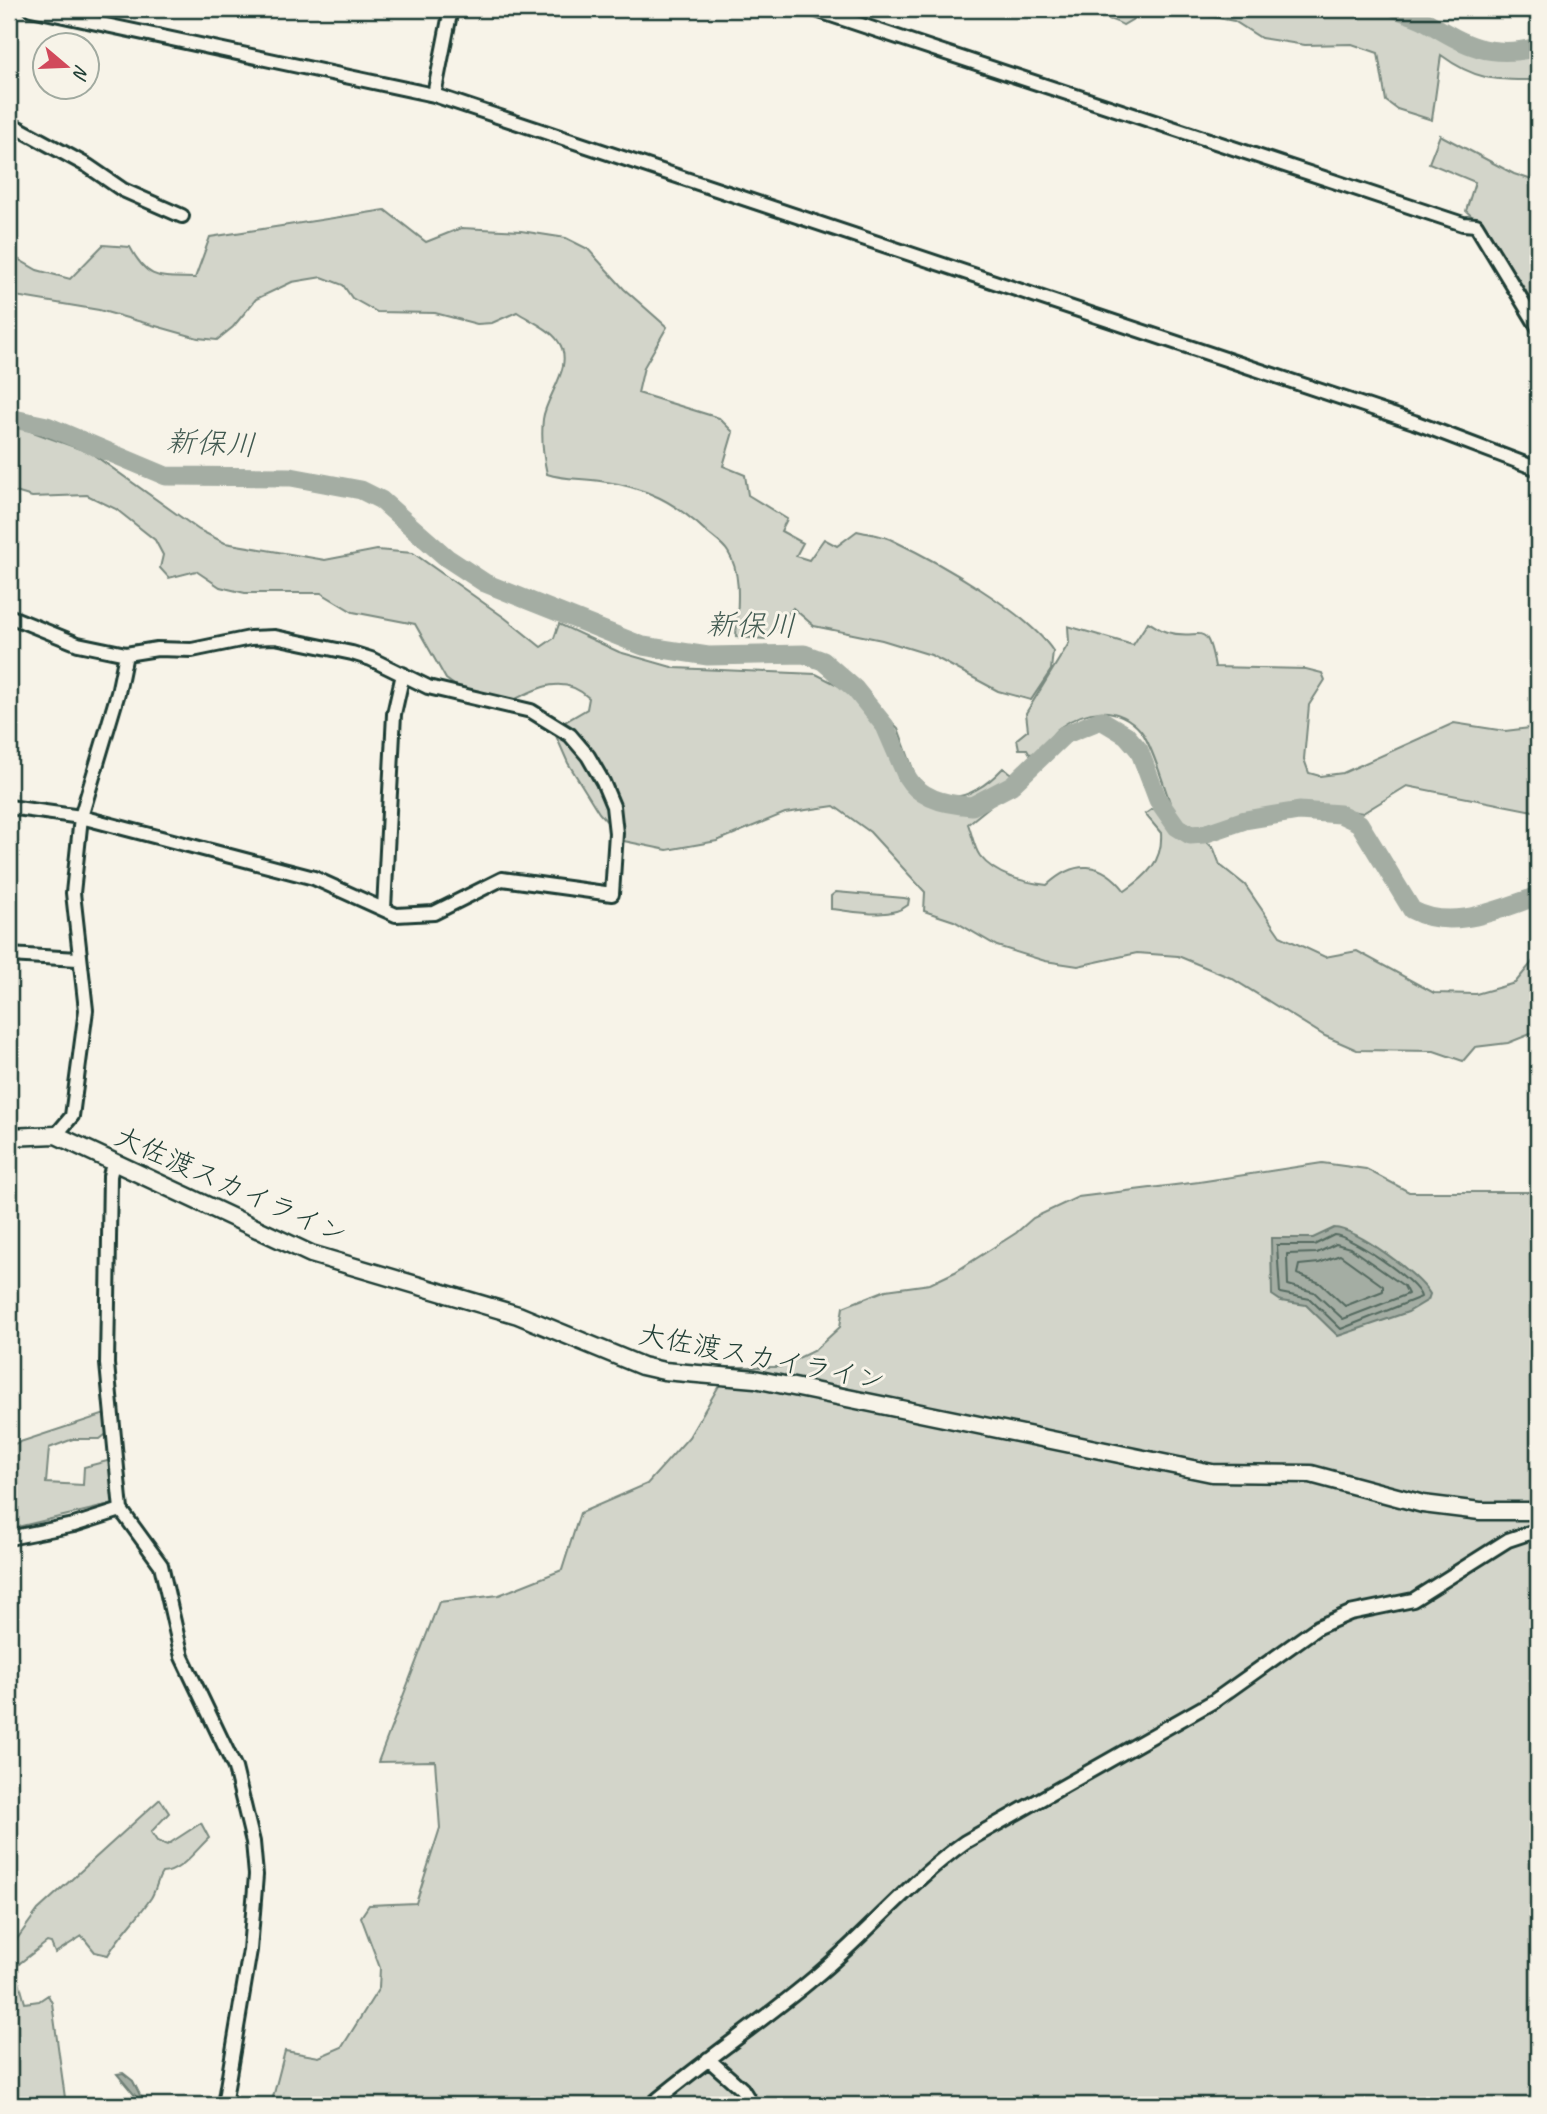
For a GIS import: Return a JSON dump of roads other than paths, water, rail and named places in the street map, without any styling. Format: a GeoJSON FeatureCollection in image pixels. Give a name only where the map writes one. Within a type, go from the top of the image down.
{"type":"FeatureCollection","features":[{"type":"Feature","properties":{"kind":"street"},"geometry":{"type":"LineString","coordinates":[[31,9],[434,95],[1414,422],[1538,469]]}},
{"type":"Feature","properties":{"kind":"street"},"geometry":{"type":"LineString","coordinates":[[434,95],[451,9]]}},
{"type":"Feature","properties":{"kind":"street"},"geometry":{"type":"LineString","coordinates":[[813,9],[1463,225],[1476,225],[1538,327]]}},
{"type":"Feature","properties":{"kind":"street"},"geometry":{"type":"LineString","coordinates":[[9,123],[88,166],[123,190],[182,216]]}},
{"type":"Feature","properties":{"kind":"street"},"geometry":{"type":"LineString","coordinates":[[9,615],[78,644],[126,654],[157,649],[192,650],[250,638],[275,637],[352,653],[428,687],[531,712],[570,735],[589,756],[613,806],[616,833],[612,894],[502,879],[434,913],[396,915],[314,878],[81,817],[9,807]]}},
{"type":"Feature","properties":{"kind":"street"},"geometry":{"type":"LineString","coordinates":[[56,1135],[72,1116],[86,1010],[78,959],[73,893],[81,817],[118,693],[126,654]]}},
{"type":"Feature","properties":{"kind":"street"},"geometry":{"type":"LineString","coordinates":[[384,909],[394,714],[403,674]]}},
{"type":"Feature","properties":{"kind":"street"},"geometry":{"type":"LineString","coordinates":[[9,955],[78,959]]}},
{"type":"Feature","properties":{"kind":"street","name":"大佐渡スカイライン"},"geometry":{"type":"LineString","coordinates":[[9,1137],[56,1135],[311,1254],[518,1315],[642,1366],[664,1371],[755,1379],[1212,1473],[1311,1474],[1423,1504],[1480,1511],[1538,1511]]}},
{"type":"Feature","properties":{"kind":"street"},"geometry":{"type":"LineString","coordinates":[[113,1163],[110,1176],[107,1364],[121,1510],[160,1565],[182,1657],[235,1768],[253,1842],[256,1875],[250,1950],[224,2105]]}},
{"type":"Feature","properties":{"kind":"street"},"geometry":{"type":"LineString","coordinates":[[9,1538],[74,1525],[121,1510]]}},
{"type":"Feature","properties":{"kind":"street"},"geometry":{"type":"LineString","coordinates":[[651,2105],[816,1977],[935,1863],[965,1842],[1214,1701],[1318,1627],[1350,1613],[1413,1600],[1508,1540],[1538,1530]]}},
{"type":"Feature","properties":{"kind":"street"},"geometry":{"type":"LineString","coordinates":[[708,2059],[743,2089],[752,2105]]}},
{"type":"Feature","properties":{"kind":"water"},"geometry":{"type":"Polygon","coordinates":[[[1334,1228],[1372,1244],[1401,1265],[1424,1285],[1430,1294],[1428,1300],[1408,1312],[1338,1336],[1306,1305],[1281,1301],[1272,1295],[1271,1238],[1313,1238],[1334,1228]]]}},
{"type":"Feature","properties":{"kind":"water"},"geometry":{"type":"Polygon","coordinates":[[[123,2073],[133,2081],[142,2099],[137,2098],[117,2074],[123,2073]]]}},
{"type":"Feature","properties":{"kind":"waterway"},"geometry":{"type":"LineString","coordinates":[[1397,9],[1480,48],[1506,52],[1538,47]]}},
{"type":"Feature","properties":{"kind":"waterway","name":"新保川"},"geometry":{"type":"LineString","coordinates":[[9,418],[47,426],[166,476],[291,477],[361,490],[381,500],[447,558],[485,583],[643,646],[708,656],[804,654],[823,661],[855,689],[885,726],[913,785],[927,796],[936,799],[972,806],[1012,785],[1064,735],[1101,720],[1126,735],[1139,750],[1158,800],[1177,827],[1190,835],[1204,834],[1245,820],[1299,811],[1340,814],[1359,823],[1412,910],[1443,919],[1459,919],[1491,912],[1538,896]]}}]}
